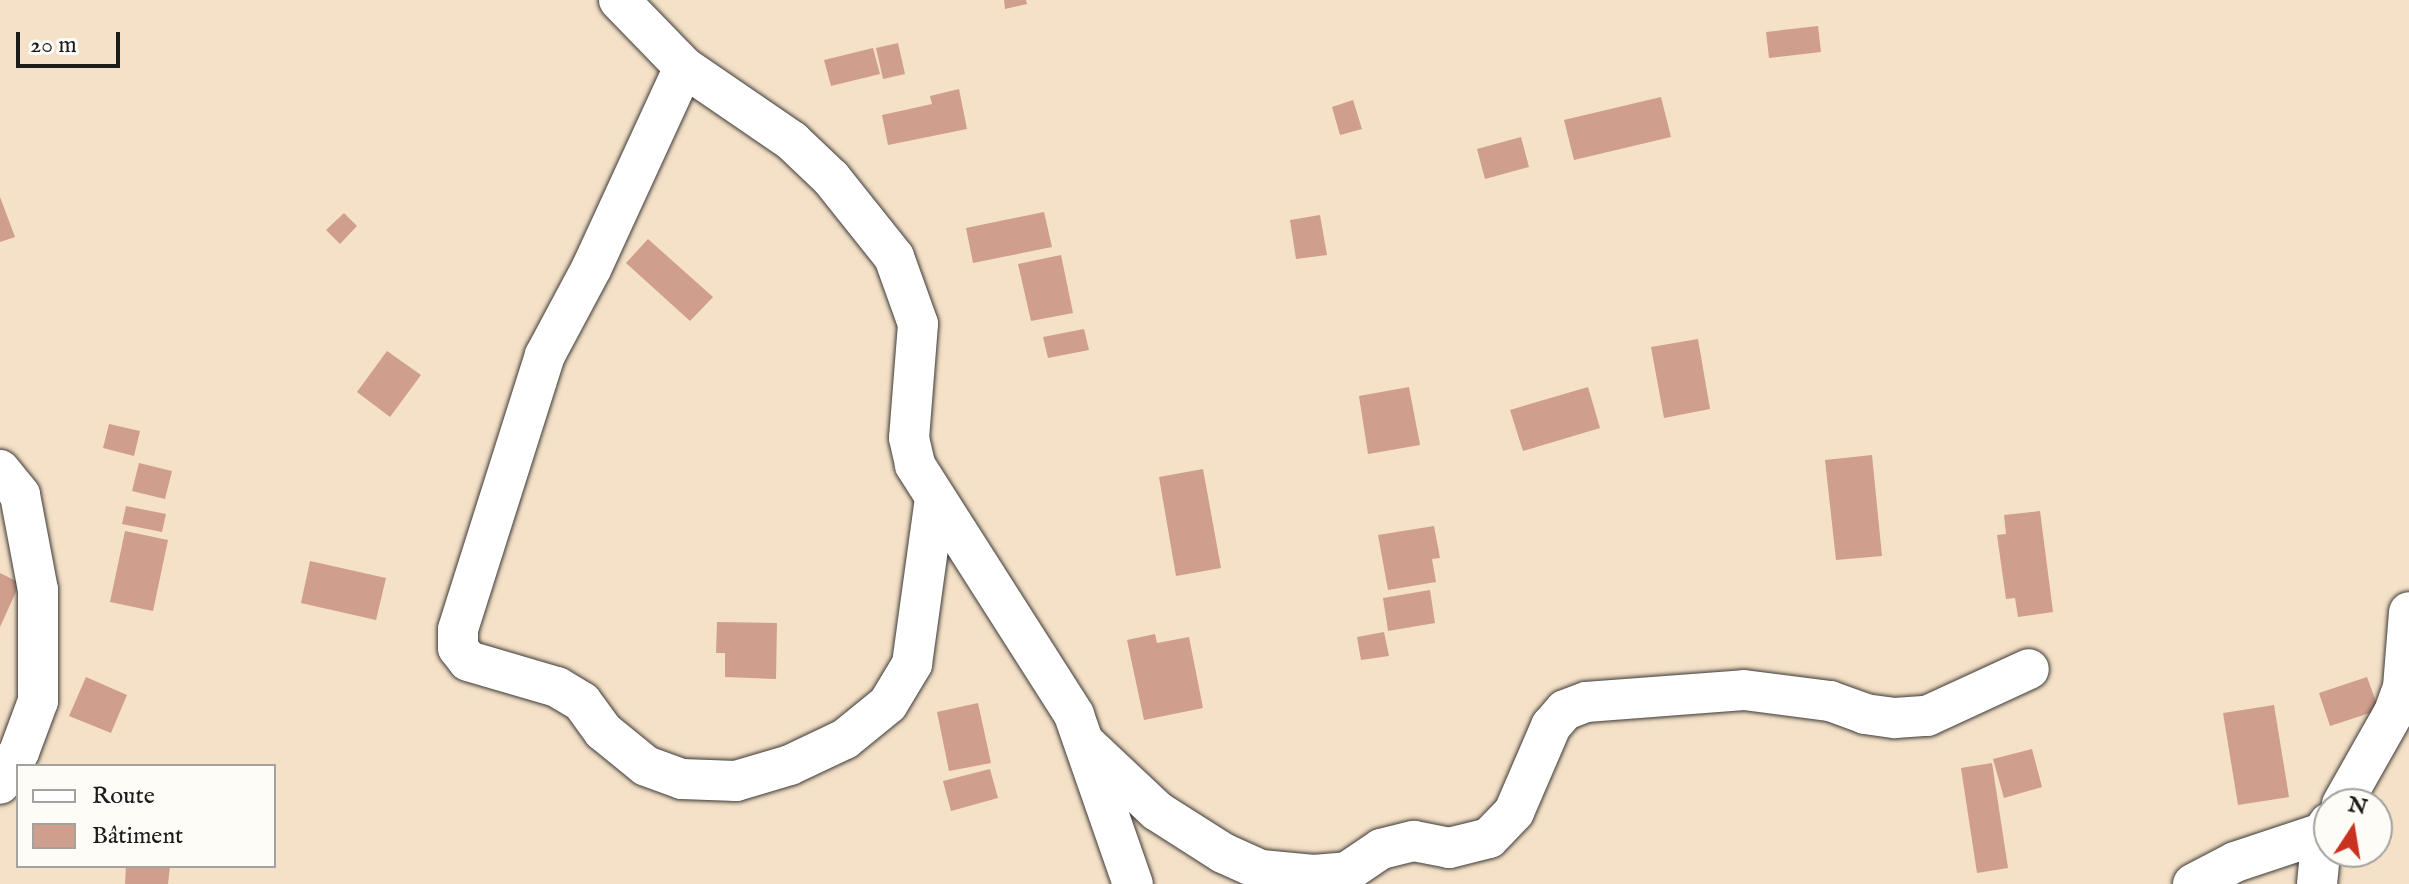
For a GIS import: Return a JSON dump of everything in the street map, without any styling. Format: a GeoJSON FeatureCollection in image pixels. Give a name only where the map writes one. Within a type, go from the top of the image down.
{"type":"FeatureCollection","features":[{"type":"Feature","properties":{"kind":"street"},"geometry":{"type":"LineString","coordinates":[[619,0],[684,67],[792,141],[831,178],[894,257],[918,324],[909,438],[915,465],[1074,715],[1133,884]]}},
{"type":"Feature","properties":{"kind":"street"},"geometry":{"type":"LineString","coordinates":[[684,67],[591,269],[545,355],[458,630],[458,648],[468,661],[557,687],[582,702],[603,731],[646,766],[682,779],[736,781],[790,765],[845,739],[888,704],[912,664],[935,499]]}},
{"type":"Feature","properties":{"kind":"street"},"geometry":{"type":"LineString","coordinates":[[0,470],[20,495],[38,590],[38,701],[19,752],[0,784]]}},
{"type":"Feature","properties":{"kind":"street"},"geometry":{"type":"LineString","coordinates":[[2350,788],[2394,712],[2403,687],[2409,612]]}},
{"type":"Feature","properties":{"kind":"street"},"geometry":{"type":"LineString","coordinates":[[1087,745],[1157,811],[1223,853],[1261,870],[1314,875],[1347,872],[1381,849],[1414,841],[1449,848],[1489,838],[1514,812],[1551,726],[1565,710],[1586,702],[1744,690],[1830,701],[1865,714],[1917,717],[1927,716],[2029,669]]}},
{"type":"Feature","properties":{"kind":"street"},"geometry":{"type":"LineString","coordinates":[[2193,884],[2313,828]]}},
{"type":"Feature","properties":{"kind":"building"},"geometry":{"type":"Polygon","coordinates":[[[1004,0],[1026,0],[1027,4],[1005,9],[1004,0]]]}},
{"type":"Feature","properties":{"kind":"building"},"geometry":{"type":"Polygon","coordinates":[[[1818,26],[1821,52],[1769,58],[1766,32],[1818,26]]]}},
{"type":"Feature","properties":{"kind":"building"},"geometry":{"type":"Polygon","coordinates":[[[898,43],[905,74],[883,79],[876,48],[898,43]]]}},
{"type":"Feature","properties":{"kind":"building"},"geometry":{"type":"Polygon","coordinates":[[[873,48],[880,74],[831,86],[824,60],[873,48]]]}},
{"type":"Feature","properties":{"kind":"building"},"geometry":{"type":"Polygon","coordinates":[[[959,89],[967,129],[888,145],[882,115],[932,104],[930,96],[959,89]]]}},
{"type":"Feature","properties":{"kind":"building"},"geometry":{"type":"Polygon","coordinates":[[[1661,97],[1671,137],[1574,160],[1564,120],[1661,97]]]}},
{"type":"Feature","properties":{"kind":"building"},"geometry":{"type":"Polygon","coordinates":[[[1353,100],[1362,129],[1340,135],[1332,107],[1353,100]]]}},
{"type":"Feature","properties":{"kind":"building"},"geometry":{"type":"Polygon","coordinates":[[[1521,137],[1529,167],[1485,179],[1477,149],[1521,137]]]}},
{"type":"Feature","properties":{"kind":"building"},"geometry":{"type":"Polygon","coordinates":[[[0,197],[15,237],[0,242],[0,197]]]}},
{"type":"Feature","properties":{"kind":"building"},"geometry":{"type":"Polygon","coordinates":[[[1044,212],[1052,247],[973,263],[966,228],[1044,212]]]}},
{"type":"Feature","properties":{"kind":"building"},"geometry":{"type":"Polygon","coordinates":[[[344,213],[357,226],[340,244],[326,230],[344,213]]]}},
{"type":"Feature","properties":{"kind":"building"},"geometry":{"type":"Polygon","coordinates":[[[1320,215],[1327,255],[1296,259],[1290,220],[1320,215]]]}},
{"type":"Feature","properties":{"kind":"building"},"geometry":{"type":"Polygon","coordinates":[[[648,239],[713,297],[690,321],[626,263],[648,239]]]}},
{"type":"Feature","properties":{"kind":"building"},"geometry":{"type":"Polygon","coordinates":[[[1061,255],[1073,313],[1031,321],[1018,264],[1061,255]]]}},
{"type":"Feature","properties":{"kind":"building"},"geometry":{"type":"Polygon","coordinates":[[[1084,329],[1089,350],[1048,358],[1043,337],[1084,329]]]}},
{"type":"Feature","properties":{"kind":"building"},"geometry":{"type":"Polygon","coordinates":[[[1698,339],[1710,409],[1664,418],[1651,347],[1698,339]]]}},
{"type":"Feature","properties":{"kind":"building"},"geometry":{"type":"Polygon","coordinates":[[[387,351],[421,375],[390,417],[357,392],[387,351]]]}},
{"type":"Feature","properties":{"kind":"building"},"geometry":{"type":"Polygon","coordinates":[[[1409,387],[1420,445],[1368,454],[1359,396],[1409,387]]]}},
{"type":"Feature","properties":{"kind":"building"},"geometry":{"type":"Polygon","coordinates":[[[1588,387],[1600,428],[1523,451],[1510,410],[1588,387]]]}},
{"type":"Feature","properties":{"kind":"building"},"geometry":{"type":"Polygon","coordinates":[[[109,424],[140,431],[134,456],[103,448],[109,424]]]}},
{"type":"Feature","properties":{"kind":"building"},"geometry":{"type":"Polygon","coordinates":[[[1872,455],[1882,556],[1836,560],[1825,460],[1872,455]]]}},
{"type":"Feature","properties":{"kind":"building"},"geometry":{"type":"Polygon","coordinates":[[[139,463],[172,471],[165,499],[132,491],[139,463]]]}},
{"type":"Feature","properties":{"kind":"building"},"geometry":{"type":"Polygon","coordinates":[[[1203,469],[1221,568],[1176,576],[1159,477],[1203,469]]]}},
{"type":"Feature","properties":{"kind":"building"},"geometry":{"type":"Polygon","coordinates":[[[126,506],[166,514],[162,532],[122,524],[126,506]]]}},
{"type":"Feature","properties":{"kind":"building"},"geometry":{"type":"Polygon","coordinates":[[[2040,511],[2053,612],[2018,617],[2015,598],[2006,599],[1997,535],[2006,534],[2004,515],[2040,511]]]}},
{"type":"Feature","properties":{"kind":"building"},"geometry":{"type":"Polygon","coordinates":[[[1434,526],[1440,558],[1432,559],[1436,582],[1388,590],[1378,535],[1434,526]]]}},
{"type":"Feature","properties":{"kind":"building"},"geometry":{"type":"Polygon","coordinates":[[[125,531],[168,540],[153,611],[110,602],[125,531]]]}},
{"type":"Feature","properties":{"kind":"building"},"geometry":{"type":"Polygon","coordinates":[[[310,561],[386,578],[376,620],[301,603],[310,561]]]}},
{"type":"Feature","properties":{"kind":"building"},"geometry":{"type":"Polygon","coordinates":[[[0,573],[20,583],[0,627],[0,573]]]}},
{"type":"Feature","properties":{"kind":"building"},"geometry":{"type":"Polygon","coordinates":[[[1430,590],[1435,623],[1388,631],[1383,598],[1430,590]]]}},
{"type":"Feature","properties":{"kind":"building"},"geometry":{"type":"Polygon","coordinates":[[[717,622],[777,623],[776,679],[725,677],[725,653],[716,653],[717,622]]]}},
{"type":"Feature","properties":{"kind":"building"},"geometry":{"type":"Polygon","coordinates":[[[1384,632],[1389,656],[1361,660],[1357,637],[1384,632]]]}},
{"type":"Feature","properties":{"kind":"building"},"geometry":{"type":"Polygon","coordinates":[[[1155,634],[1157,643],[1189,637],[1203,708],[1144,720],[1127,640],[1155,634]]]}},
{"type":"Feature","properties":{"kind":"building"},"geometry":{"type":"Polygon","coordinates":[[[86,677],[127,695],[111,733],[69,716],[86,677]]]}},
{"type":"Feature","properties":{"kind":"building"},"geometry":{"type":"Polygon","coordinates":[[[2367,677],[2379,710],[2330,726],[2319,693],[2367,677]]]}},
{"type":"Feature","properties":{"kind":"building"},"geometry":{"type":"Polygon","coordinates":[[[978,703],[991,763],[949,771],[937,712],[978,703]]]}},
{"type":"Feature","properties":{"kind":"building"},"geometry":{"type":"Polygon","coordinates":[[[2274,705],[2289,797],[2238,805],[2223,713],[2274,705]]]}},
{"type":"Feature","properties":{"kind":"building"},"geometry":{"type":"Polygon","coordinates":[[[2032,749],[2042,787],[2004,798],[1993,759],[2032,749]]]}},
{"type":"Feature","properties":{"kind":"building"},"geometry":{"type":"Polygon","coordinates":[[[1992,763],[2008,868],[1977,873],[1961,768],[1992,763]]]}},
{"type":"Feature","properties":{"kind":"building"},"geometry":{"type":"Polygon","coordinates":[[[990,769],[998,798],[951,811],[943,781],[990,769]]]}},
{"type":"Feature","properties":{"kind":"building"},"geometry":{"type":"Polygon","coordinates":[[[126,868],[170,868],[168,884],[125,884],[126,868]]]}}]}
